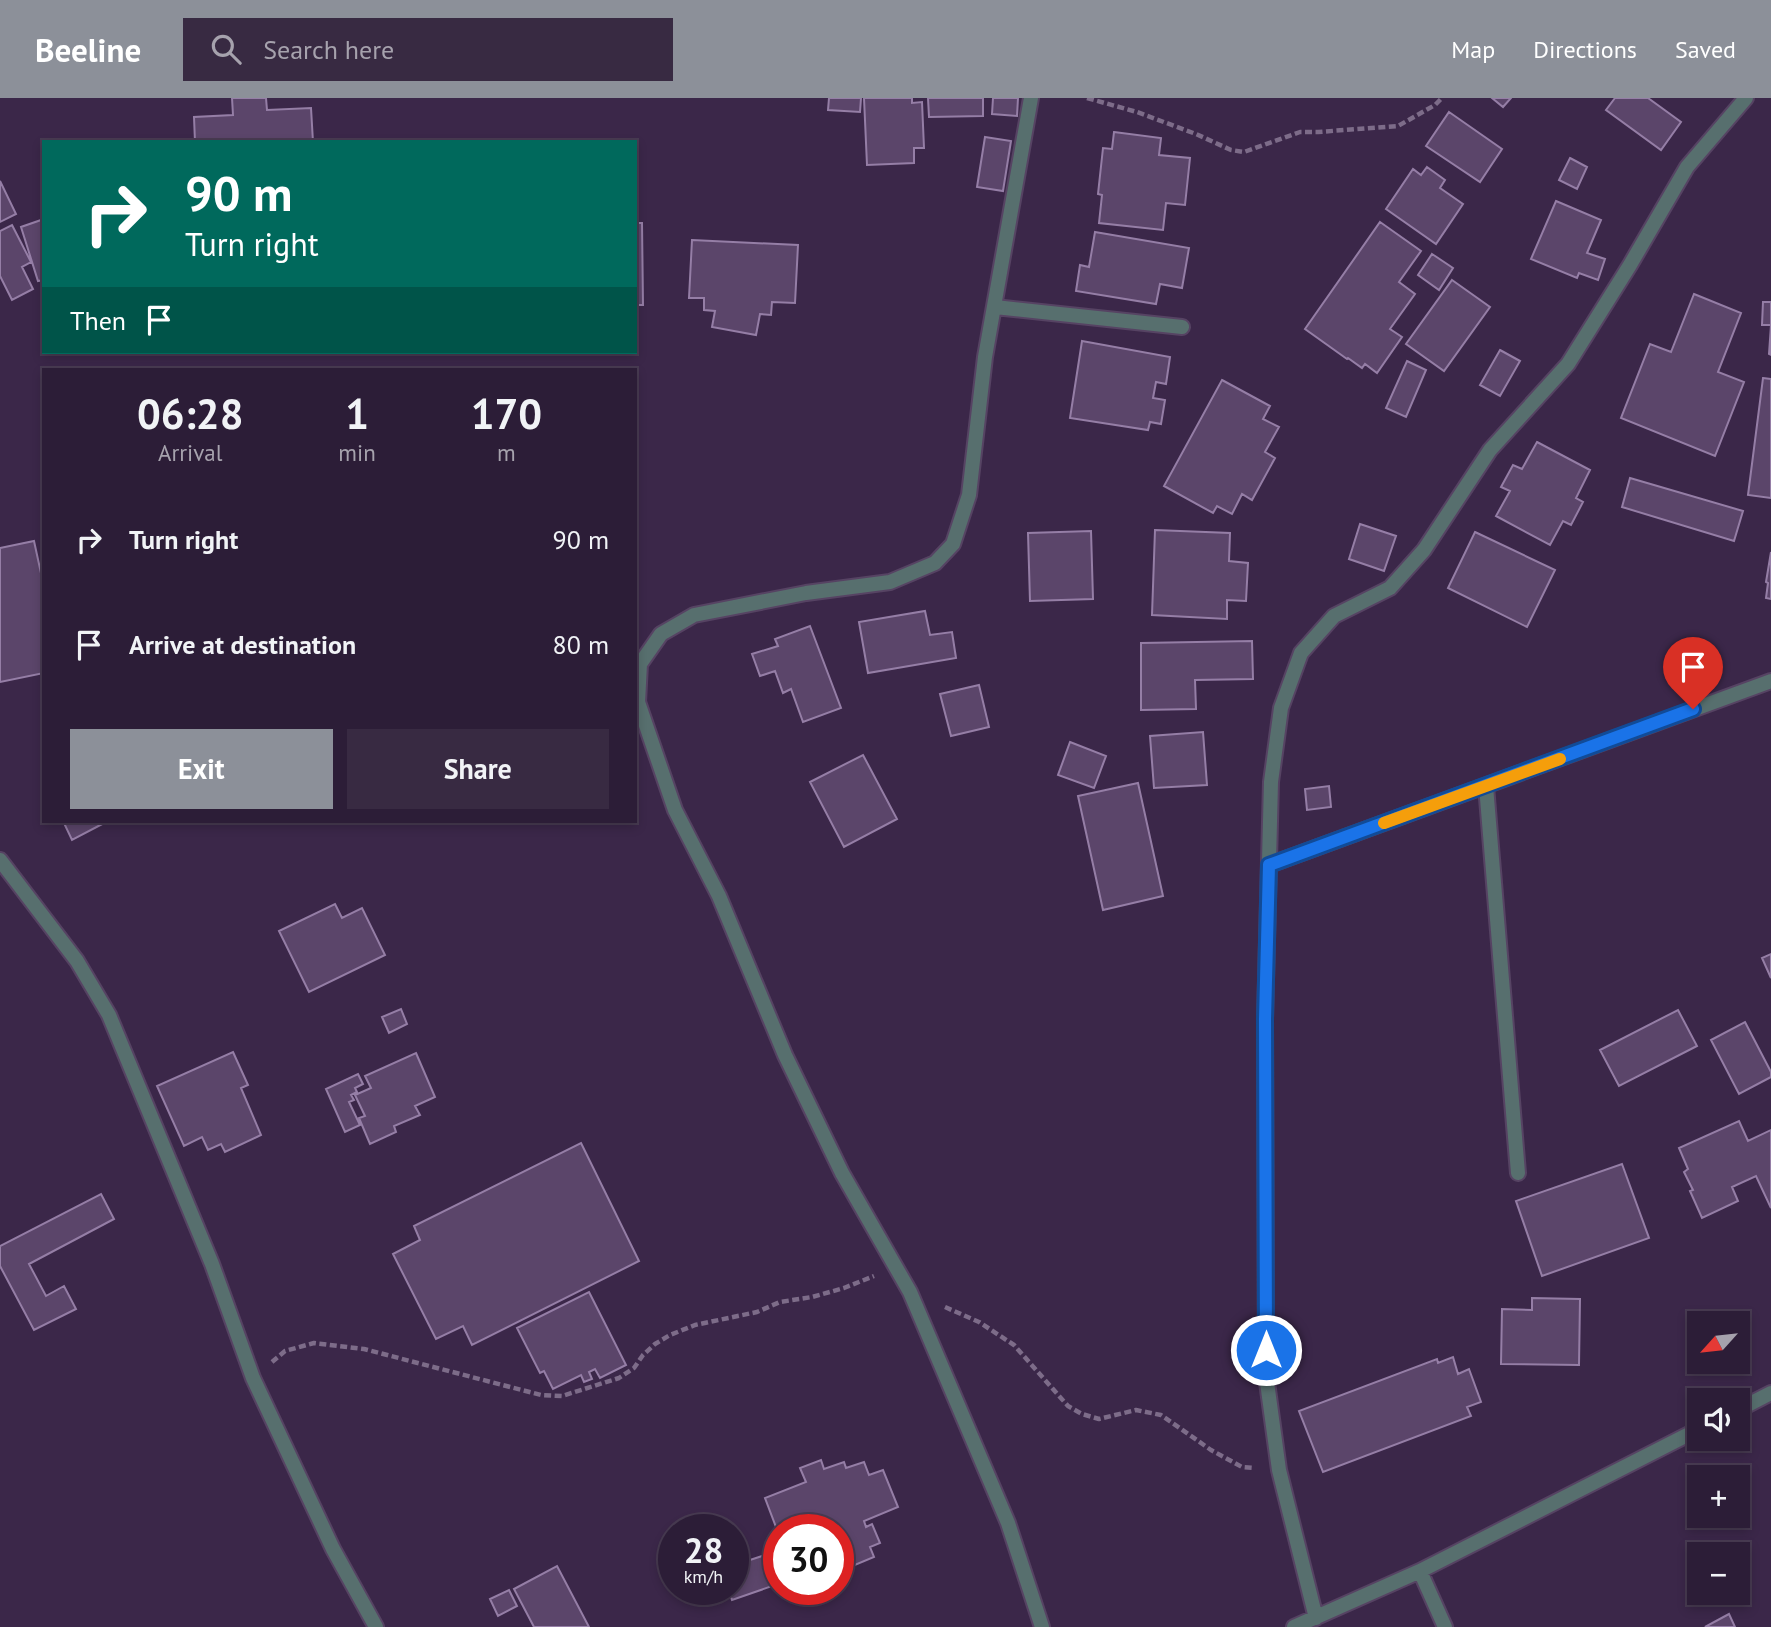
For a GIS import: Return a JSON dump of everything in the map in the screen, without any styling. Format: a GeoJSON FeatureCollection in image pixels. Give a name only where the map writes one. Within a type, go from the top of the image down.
{"type":"FeatureCollection","features":[{"type":"Feature","properties":{"kind":"street"},"geometry":{"type":"LineString","coordinates":[[1031,98],[985,358],[969,495],[953,544],[935,563],[890,582],[806,593],[694,615],[661,634],[640,664],[638,702],[675,810],[719,896],[790,1067],[842,1173],[910,1293],[1008,1523],[1042,1627]]}},
{"type":"Feature","properties":{"kind":"street"},"geometry":{"type":"LineString","coordinates":[[1316,1618],[1279,1471],[1266,1375],[1265,1019],[1271,782],[1281,708],[1301,653],[1334,616],[1390,588],[1424,550],[1490,450],[1568,364],[1687,167],[1746,98]]}},
{"type":"Feature","properties":{"kind":"street"},"geometry":{"type":"LineString","coordinates":[[995,307],[1182,327]]}},
{"type":"Feature","properties":{"kind":"street"},"geometry":{"type":"LineString","coordinates":[[1269,865],[1771,681]]}},
{"type":"Feature","properties":{"kind":"street"},"geometry":{"type":"LineString","coordinates":[[1486,786],[1518,1173]]}},
{"type":"Feature","properties":{"kind":"street"},"geometry":{"type":"LineString","coordinates":[[0,860],[77,961],[109,1014],[212,1264],[253,1378],[333,1549],[376,1627]]}},
{"type":"Feature","properties":{"kind":"street"},"geometry":{"type":"LineString","coordinates":[[1750,1404],[1771,1393]]}},
{"type":"Feature","properties":{"kind":"street"},"geometry":{"type":"LineString","coordinates":[[1294,1627],[1420,1571],[1687,1435]]}},
{"type":"Feature","properties":{"kind":"street"},"geometry":{"type":"LineString","coordinates":[[1420,1571],[1445,1627]]}},
{"type":"Feature","properties":{"kind":"path"},"geometry":{"type":"LineString","coordinates":[[1087,98],[1137,112],[1231,150],[1244,152],[1300,132],[1398,126],[1442,98]]}},
{"type":"Feature","properties":{"kind":"path"},"geometry":{"type":"LineString","coordinates":[[253,1378],[285,1351],[314,1343],[364,1349],[541,1395],[562,1396],[619,1378],[634,1368],[655,1343],[695,1325],[757,1312],[780,1302],[844,1288],[895,1267]]}},
{"type":"Feature","properties":{"kind":"path"},"geometry":{"type":"LineString","coordinates":[[910,1293],[979,1322],[1014,1345],[1068,1406],[1082,1414],[1099,1419],[1136,1410],[1161,1415],[1242,1467],[1279,1471]]}},
{"type":"Feature","properties":{"kind":"building"},"geometry":{"type":"Polygon","coordinates":[[[232,98],[266,98],[267,110],[311,108],[313,140],[195,140],[194,117],[233,115],[232,98]]]}},
{"type":"Feature","properties":{"kind":"building"},"geometry":{"type":"Polygon","coordinates":[[[829,98],[861,98],[860,112],[828,110],[829,98]]]}},
{"type":"Feature","properties":{"kind":"building"},"geometry":{"type":"Polygon","coordinates":[[[864,98],[912,98],[912,103],[922,102],[924,148],[914,148],[914,163],[867,165],[864,98]]]}},
{"type":"Feature","properties":{"kind":"building"},"geometry":{"type":"Polygon","coordinates":[[[928,98],[983,98],[983,116],[929,117],[928,98]]]}},
{"type":"Feature","properties":{"kind":"building"},"geometry":{"type":"Polygon","coordinates":[[[993,98],[1018,98],[1017,116],[992,114],[993,98]]]}},
{"type":"Feature","properties":{"kind":"building"},"geometry":{"type":"Polygon","coordinates":[[[1492,98],[1511,98],[1503,107],[1492,98]]]}},
{"type":"Feature","properties":{"kind":"building"},"geometry":{"type":"Polygon","coordinates":[[[1615,98],[1648,98],[1681,122],[1661,150],[1606,110],[1615,98]]]}},
{"type":"Feature","properties":{"kind":"building"},"geometry":{"type":"Polygon","coordinates":[[[1449,112],[1502,149],[1480,182],[1426,146],[1449,112]]]}},
{"type":"Feature","properties":{"kind":"building"},"geometry":{"type":"Polygon","coordinates":[[[1114,132],[1161,138],[1159,155],[1190,158],[1185,205],[1166,203],[1163,230],[1099,223],[1102,195],[1098,194],[1103,148],[1112,149],[1114,132]]]}},
{"type":"Feature","properties":{"kind":"building"},"geometry":{"type":"Polygon","coordinates":[[[985,137],[1011,141],[1003,191],[977,187],[985,137]]]}},
{"type":"Feature","properties":{"kind":"building"},"geometry":{"type":"Polygon","coordinates":[[[1570,158],[1587,167],[1577,189],[1559,180],[1570,158]]]}},
{"type":"Feature","properties":{"kind":"building"},"geometry":{"type":"Polygon","coordinates":[[[1427,167],[1445,180],[1440,188],[1463,204],[1436,244],[1386,209],[1413,169],[1421,175],[1427,167]]]}},
{"type":"Feature","properties":{"kind":"building"},"geometry":{"type":"Polygon","coordinates":[[[0,181],[16,214],[0,222],[0,181]]]}},
{"type":"Feature","properties":{"kind":"building"},"geometry":{"type":"Polygon","coordinates":[[[1556,201],[1601,220],[1587,253],[1605,259],[1598,280],[1579,273],[1577,278],[1531,259],[1556,201]]]}},
{"type":"Feature","properties":{"kind":"building"},"geometry":{"type":"Polygon","coordinates":[[[42,220],[42,280],[38,281],[21,227],[42,220]]]}},
{"type":"Feature","properties":{"kind":"building"},"geometry":{"type":"Polygon","coordinates":[[[1380,222],[1421,251],[1399,282],[1415,294],[1390,329],[1402,337],[1377,373],[1365,364],[1362,368],[1347,359],[1305,329],[1380,222]]]}},
{"type":"Feature","properties":{"kind":"building"},"geometry":{"type":"Polygon","coordinates":[[[637,223],[642,223],[643,305],[637,305],[637,223]]]}},
{"type":"Feature","properties":{"kind":"building"},"geometry":{"type":"Polygon","coordinates":[[[12,225],[31,262],[22,267],[33,289],[12,300],[0,276],[0,231],[12,225]]]}},
{"type":"Feature","properties":{"kind":"building"},"geometry":{"type":"Polygon","coordinates":[[[1095,232],[1189,248],[1182,288],[1160,284],[1156,304],[1076,291],[1080,265],[1089,267],[1095,232]]]}},
{"type":"Feature","properties":{"kind":"building"},"geometry":{"type":"Polygon","coordinates":[[[692,240],[798,245],[795,303],[772,302],[771,315],[760,314],[756,335],[712,327],[715,311],[704,310],[704,298],[689,298],[692,240]]]}},
{"type":"Feature","properties":{"kind":"building"},"geometry":{"type":"Polygon","coordinates":[[[1432,254],[1453,268],[1439,290],[1418,275],[1432,254]]]}},
{"type":"Feature","properties":{"kind":"building"},"geometry":{"type":"Polygon","coordinates":[[[1452,280],[1490,307],[1444,371],[1406,344],[1452,280]]]}},
{"type":"Feature","properties":{"kind":"building"},"geometry":{"type":"Polygon","coordinates":[[[1694,294],[1741,313],[1718,372],[1744,382],[1715,456],[1621,418],[1650,344],[1671,352],[1694,294]]]}},
{"type":"Feature","properties":{"kind":"building"},"geometry":{"type":"Polygon","coordinates":[[[1763,302],[1771,302],[1771,325],[1762,325],[1763,302]]]}},
{"type":"Feature","properties":{"kind":"building"},"geometry":{"type":"Polygon","coordinates":[[[1082,341],[1170,357],[1166,384],[1156,382],[1153,398],[1165,400],[1161,424],[1150,422],[1148,430],[1070,418],[1082,341]]]}},
{"type":"Feature","properties":{"kind":"building"},"geometry":{"type":"Polygon","coordinates":[[[1500,350],[1520,361],[1500,396],[1480,385],[1500,350]]]}},
{"type":"Feature","properties":{"kind":"building"},"geometry":{"type":"Polygon","coordinates":[[[1407,361],[1426,370],[1406,417],[1386,408],[1407,361]]]}},
{"type":"Feature","properties":{"kind":"building"},"geometry":{"type":"Polygon","coordinates":[[[1763,378],[1771,379],[1771,498],[1748,495],[1763,378]]]}},
{"type":"Feature","properties":{"kind":"building"},"geometry":{"type":"Polygon","coordinates":[[[1222,380],[1270,406],[1263,419],[1279,427],[1265,452],[1275,458],[1252,500],[1242,494],[1232,514],[1217,506],[1213,513],[1164,486],[1222,380]]]}},
{"type":"Feature","properties":{"kind":"building"},"geometry":{"type":"Polygon","coordinates":[[[1537,442],[1590,470],[1576,498],[1583,502],[1571,525],[1563,521],[1550,545],[1496,516],[1510,491],[1501,487],[1513,465],[1522,469],[1537,442]]]}},
{"type":"Feature","properties":{"kind":"building"},"geometry":{"type":"Polygon","coordinates":[[[1630,478],[1743,511],[1734,541],[1622,507],[1630,478]]]}},
{"type":"Feature","properties":{"kind":"building"},"geometry":{"type":"Polygon","coordinates":[[[1360,524],[1396,536],[1384,571],[1349,559],[1360,524]]]}},
{"type":"Feature","properties":{"kind":"building"},"geometry":{"type":"Polygon","coordinates":[[[1155,530],[1230,533],[1229,561],[1248,563],[1246,601],[1227,600],[1227,619],[1152,615],[1155,530]]]}},
{"type":"Feature","properties":{"kind":"building"},"geometry":{"type":"Polygon","coordinates":[[[1091,531],[1093,599],[1030,601],[1028,533],[1091,531]]]}},
{"type":"Feature","properties":{"kind":"building"},"geometry":{"type":"Polygon","coordinates":[[[1475,532],[1555,570],[1527,627],[1448,588],[1475,532]]]}},
{"type":"Feature","properties":{"kind":"building"},"geometry":{"type":"Polygon","coordinates":[[[34,541],[42,578],[42,673],[0,682],[0,548],[34,541]]]}},
{"type":"Feature","properties":{"kind":"building"},"geometry":{"type":"Polygon","coordinates":[[[1771,552],[1771,599],[1766,598],[1766,582],[1771,552]]]}},
{"type":"Feature","properties":{"kind":"building"},"geometry":{"type":"Polygon","coordinates":[[[925,611],[930,635],[952,632],[956,658],[868,673],[859,622],[925,611]]]}},
{"type":"Feature","properties":{"kind":"building"},"geometry":{"type":"Polygon","coordinates":[[[810,626],[841,708],[803,722],[791,689],[783,693],[775,671],[760,676],[752,654],[778,646],[775,639],[810,626]]]}},
{"type":"Feature","properties":{"kind":"building"},"geometry":{"type":"Polygon","coordinates":[[[1252,641],[1253,679],[1195,680],[1196,709],[1141,710],[1141,643],[1252,641]]]}},
{"type":"Feature","properties":{"kind":"building"},"geometry":{"type":"Polygon","coordinates":[[[979,685],[989,727],[951,736],[940,694],[979,685]]]}},
{"type":"Feature","properties":{"kind":"building"},"geometry":{"type":"Polygon","coordinates":[[[1203,732],[1207,785],[1154,788],[1150,736],[1203,732]]]}},
{"type":"Feature","properties":{"kind":"building"},"geometry":{"type":"Polygon","coordinates":[[[1070,742],[1106,756],[1094,788],[1058,775],[1070,742]]]}},
{"type":"Feature","properties":{"kind":"building"},"geometry":{"type":"Polygon","coordinates":[[[863,755],[897,819],[844,847],[810,782],[863,755]]]}},
{"type":"Feature","properties":{"kind":"building"},"geometry":{"type":"Polygon","coordinates":[[[1138,783],[1163,896],[1103,910],[1078,796],[1138,783]]]}},
{"type":"Feature","properties":{"kind":"building"},"geometry":{"type":"Polygon","coordinates":[[[1329,786],[1331,807],[1307,810],[1305,789],[1329,786]]]}},
{"type":"Feature","properties":{"kind":"building"},"geometry":{"type":"Polygon","coordinates":[[[64,823],[104,823],[72,840],[64,823]]]}},
{"type":"Feature","properties":{"kind":"building"},"geometry":{"type":"Polygon","coordinates":[[[335,904],[342,918],[362,908],[385,955],[309,992],[279,931],[335,904]]]}},
{"type":"Feature","properties":{"kind":"building"},"geometry":{"type":"Polygon","coordinates":[[[1771,954],[1771,978],[1762,958],[1771,954]]]}},
{"type":"Feature","properties":{"kind":"building"},"geometry":{"type":"Polygon","coordinates":[[[401,1009],[407,1024],[389,1033],[382,1017],[401,1009]]]}},
{"type":"Feature","properties":{"kind":"building"},"geometry":{"type":"Polygon","coordinates":[[[1678,1010],[1697,1046],[1619,1086],[1600,1050],[1678,1010]]]}},
{"type":"Feature","properties":{"kind":"building"},"geometry":{"type":"Polygon","coordinates":[[[1745,1022],[1771,1072],[1771,1077],[1739,1094],[1711,1040],[1745,1022]]]}},
{"type":"Feature","properties":{"kind":"building"},"geometry":{"type":"Polygon","coordinates":[[[233,1052],[248,1085],[241,1088],[261,1135],[225,1152],[221,1144],[208,1150],[202,1137],[184,1146],[157,1086],[233,1052]]]}},
{"type":"Feature","properties":{"kind":"building"},"geometry":{"type":"Polygon","coordinates":[[[416,1053],[435,1097],[415,1106],[420,1115],[394,1126],[396,1132],[370,1144],[359,1118],[365,1116],[355,1095],[371,1088],[365,1076],[416,1053]]]}},
{"type":"Feature","properties":{"kind":"building"},"geometry":{"type":"Polygon","coordinates":[[[358,1074],[363,1084],[355,1088],[357,1092],[351,1095],[354,1100],[349,1102],[360,1125],[345,1132],[326,1089],[358,1074]]]}},
{"type":"Feature","properties":{"kind":"building"},"geometry":{"type":"Polygon","coordinates":[[[1739,1121],[1748,1141],[1771,1130],[1771,1208],[1756,1176],[1732,1187],[1738,1201],[1702,1218],[1690,1191],[1693,1190],[1684,1172],[1688,1169],[1679,1148],[1739,1121]]]}},
{"type":"Feature","properties":{"kind":"building"},"geometry":{"type":"Polygon","coordinates":[[[581,1143],[639,1261],[472,1345],[463,1326],[436,1339],[393,1254],[420,1240],[414,1226],[581,1143]]]}},
{"type":"Feature","properties":{"kind":"building"},"geometry":{"type":"Polygon","coordinates":[[[1622,1164],[1649,1238],[1542,1276],[1516,1201],[1622,1164]]]}},
{"type":"Feature","properties":{"kind":"building"},"geometry":{"type":"Polygon","coordinates":[[[101,1194],[114,1219],[29,1264],[46,1296],[64,1286],[76,1309],[34,1330],[0,1266],[0,1246],[101,1194]]]}},
{"type":"Feature","properties":{"kind":"building"},"geometry":{"type":"Polygon","coordinates":[[[589,1292],[626,1365],[600,1378],[595,1369],[589,1372],[592,1379],[584,1382],[581,1375],[553,1389],[544,1371],[540,1373],[517,1328],[589,1292]]]}},
{"type":"Feature","properties":{"kind":"building"},"geometry":{"type":"Polygon","coordinates":[[[1532,1298],[1580,1299],[1579,1365],[1501,1364],[1502,1309],[1532,1310],[1532,1298]]]}},
{"type":"Feature","properties":{"kind":"building"},"geometry":{"type":"Polygon","coordinates":[[[1453,1357],[1458,1374],[1469,1369],[1481,1402],[1467,1407],[1471,1416],[1323,1472],[1299,1411],[1437,1359],[1438,1363],[1453,1357]]]}},
{"type":"Feature","properties":{"kind":"building"},"geometry":{"type":"Polygon","coordinates":[[[821,1460],[824,1469],[844,1462],[846,1468],[864,1462],[869,1475],[883,1470],[898,1507],[864,1521],[866,1527],[872,1524],[880,1543],[870,1547],[874,1557],[854,1565],[854,1514],[771,1514],[765,1498],[806,1482],[800,1468],[821,1460]]]}},
{"type":"Feature","properties":{"kind":"building"},"geometry":{"type":"Polygon","coordinates":[[[763,1556],[763,1589],[749,1594],[749,1560],[763,1556]]]}},
{"type":"Feature","properties":{"kind":"building"},"geometry":{"type":"Polygon","coordinates":[[[557,1566],[589,1627],[534,1627],[514,1589],[557,1566]]]}},
{"type":"Feature","properties":{"kind":"building"},"geometry":{"type":"Polygon","coordinates":[[[509,1590],[517,1606],[498,1616],[490,1599],[509,1590]]]}},
{"type":"Feature","properties":{"kind":"building"},"geometry":{"type":"Polygon","coordinates":[[[1729,1614],[1735,1627],[1705,1627],[1729,1614]]]}},
{"type":"Feature","properties":{"kind":"slow traffic"},"geometry":{"type":"LineString","coordinates":[[1384,823],[1560,759]]}},
{"type":"Feature","properties":{"kind":"route"},"geometry":{"type":"LineString","coordinates":[[1266,1350],[1265,1019],[1269,865],[1693,709]]}}]}
